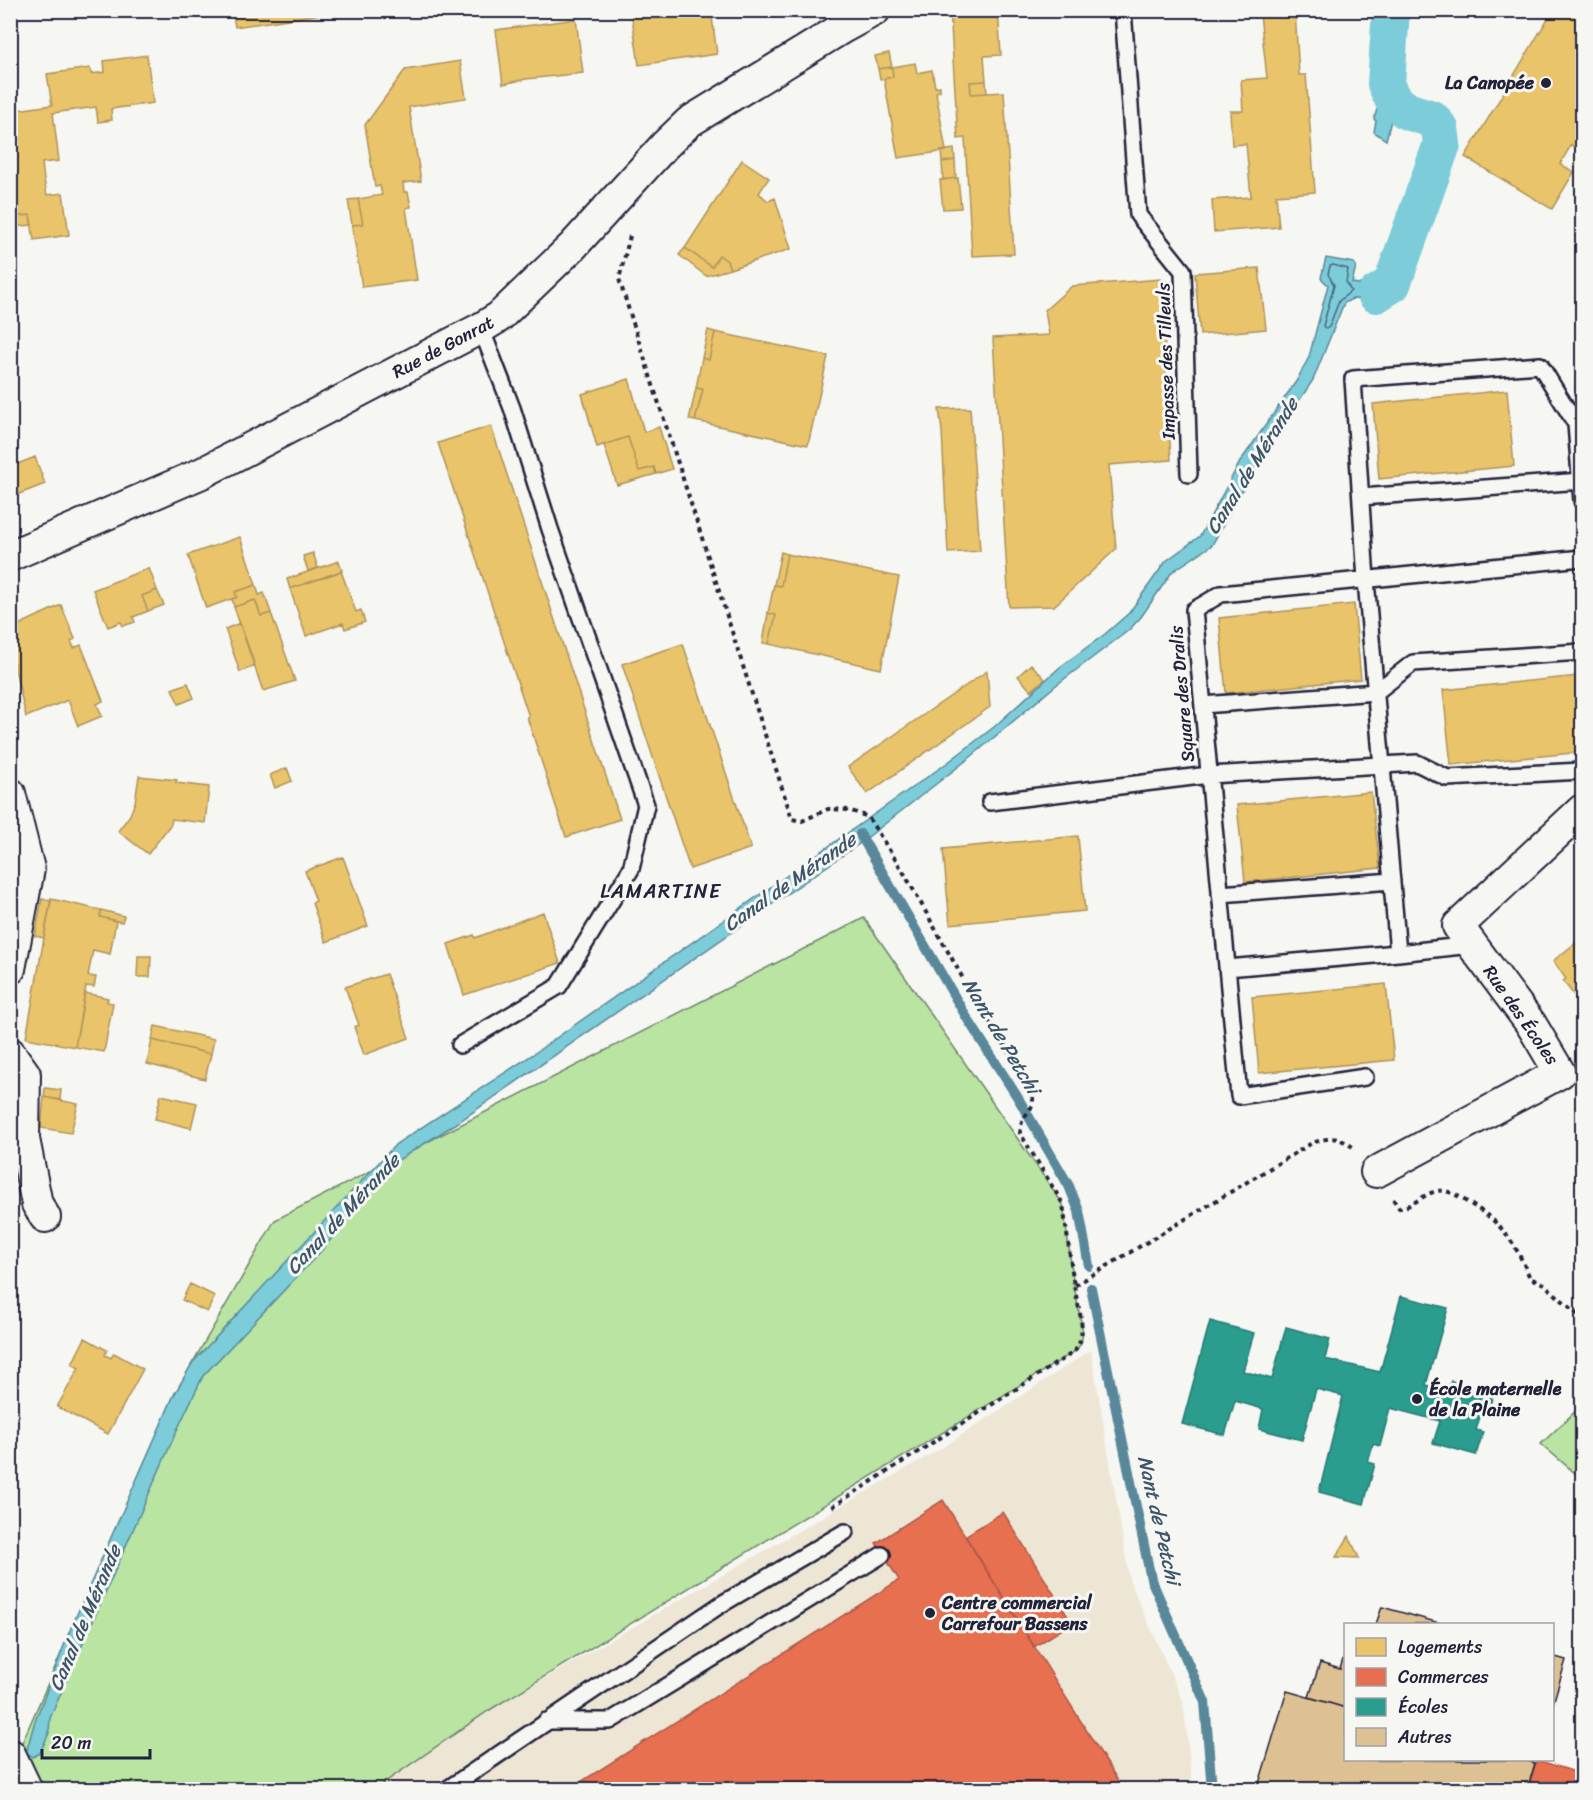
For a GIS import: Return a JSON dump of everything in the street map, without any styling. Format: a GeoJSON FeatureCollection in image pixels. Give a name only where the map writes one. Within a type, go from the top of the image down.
{"type":"FeatureCollection","features":[{"type":"Feature","properties":{"kind":"street","name":"Rue de Gonrat"},"geometry":{"type":"LineString","coordinates":[[10,556],[202,474],[499,317],[573,246],[665,145],[689,122],[875,10]]}},
{"type":"Feature","properties":{"kind":"street"},"geometry":{"type":"LineString","coordinates":[[10,793],[29,869],[10,969]]}},
{"type":"Feature","properties":{"kind":"street","name":"Rue des Écoles"},"geometry":{"type":"LineString","coordinates":[[1376,1172],[1560,1073],[1531,1024],[1458,926],[1582,810]]}},
{"type":"Feature","properties":{"kind":"street"},"geometry":{"type":"LineString","coordinates":[[10,1053],[25,1074],[24,1139],[37,1204],[45,1217]]}},
{"type":"Feature","properties":{"kind":"street"},"geometry":{"type":"LineString","coordinates":[[10,1754],[27,1790]]}},
{"type":"Feature","properties":{"kind":"lane","name":"Impasse des Tilleuls"},"geometry":{"type":"LineString","coordinates":[[1123,10],[1138,215],[1183,271],[1189,474]]}},
{"type":"Feature","properties":{"kind":"lane"},"geometry":{"type":"LineString","coordinates":[[460,1044],[559,986],[631,869],[646,805],[550,529],[512,408],[481,328]]}},
{"type":"Feature","properties":{"kind":"lane"},"geometry":{"type":"LineString","coordinates":[[1398,952],[1366,580],[1353,379],[1540,365],[1579,424],[1582,501]]}},
{"type":"Feature","properties":{"kind":"lane"},"geometry":{"type":"LineString","coordinates":[[1361,497],[1581,480]]}},
{"type":"Feature","properties":{"kind":"lane","name":"Square des Dralis"},"geometry":{"type":"LineString","coordinates":[[1365,1077],[1239,1096],[1194,610],[1221,594],[1582,558]]}},
{"type":"Feature","properties":{"kind":"lane"},"geometry":{"type":"LineString","coordinates":[[1203,705],[1376,692],[1413,663],[1582,652]]}},
{"type":"Feature","properties":{"kind":"lane"},"geometry":{"type":"LineString","coordinates":[[990,802],[1209,775],[1417,763],[1447,778],[1582,771]]}},
{"type":"Feature","properties":{"kind":"lane"},"geometry":{"type":"LineString","coordinates":[[1220,894],[1392,881]]}},
{"type":"Feature","properties":{"kind":"lane"},"geometry":{"type":"LineString","coordinates":[[1227,968],[1471,945]]}},
{"type":"Feature","properties":{"kind":"lane"},"geometry":{"type":"LineString","coordinates":[[446,1790],[720,1605],[845,1532]]}},
{"type":"Feature","properties":{"kind":"lane"},"geometry":{"type":"LineString","coordinates":[[546,1721],[610,1721],[882,1555]]}},
{"type":"Feature","properties":{"kind":"path"},"geometry":{"type":"LineString","coordinates":[[620,195],[630,236],[619,279],[792,819],[802,821],[828,809],[849,810],[868,817],[904,873],[970,991],[1017,1064],[1033,1094],[1033,1105],[1022,1121],[1020,1133],[1064,1204],[1074,1286],[1083,1332],[1081,1344],[1074,1352],[831,1508]]}},
{"type":"Feature","properties":{"kind":"path"},"geometry":{"type":"LineString","coordinates":[[1074,1286],[1312,1143],[1330,1138],[1343,1139],[1354,1148],[1376,1172],[1399,1208],[1407,1208],[1435,1191],[1445,1191],[1483,1211],[1504,1230],[1518,1251],[1530,1278],[1544,1284],[1582,1318]]}},
{"type":"Feature","properties":{"kind":"shaded area"},"geometry":{"type":"Polygon","coordinates":[[[1091,1350],[1130,1582],[1183,1701],[1193,1789],[375,1790],[488,1711],[945,1446],[1091,1350]]]}},
{"type":"Feature","properties":{"kind":"green space"},"geometry":{"type":"Polygon","coordinates":[[[864,918],[1063,1204],[1083,1332],[1081,1344],[1074,1352],[488,1711],[375,1789],[11,1790],[11,1768],[174,1395],[275,1220],[864,918]]]}},
{"type":"Feature","properties":{"kind":"green space"},"geometry":{"type":"Polygon","coordinates":[[[1582,1405],[1582,1479],[1541,1444],[1582,1405]]]}},
{"type":"Feature","properties":{"kind":"water"},"geometry":{"type":"Polygon","coordinates":[[[1383,11],[1399,11],[1401,68],[1398,93],[1386,140],[1374,132],[1376,121],[1374,119],[1384,87],[1386,70],[1383,11]]]}},
{"type":"Feature","properties":{"kind":"water","name":"Canal de Mérande"},"geometry":{"type":"Polygon","coordinates":[[[1399,246],[1405,248],[1403,254],[1406,258],[1397,289],[1379,300],[1352,299],[1344,303],[1313,380],[1255,467],[1212,545],[1172,572],[1141,617],[1129,630],[1055,686],[972,756],[859,844],[457,1123],[395,1162],[322,1250],[203,1376],[50,1718],[49,1733],[40,1753],[33,1757],[26,1753],[34,1724],[70,1630],[174,1395],[193,1362],[396,1144],[532,1055],[947,763],[994,727],[1060,667],[1129,613],[1166,561],[1200,536],[1240,462],[1297,380],[1309,357],[1328,285],[1321,278],[1326,258],[1354,263],[1356,266],[1352,283],[1381,287],[1387,284],[1399,246]]]}},
{"type":"Feature","properties":{"kind":"building: Logements"},"geometry":{"type":"Polygon","coordinates":[[[232,10],[348,10],[235,27],[232,10]]]}},
{"type":"Feature","properties":{"kind":"building: Logements"},"geometry":{"type":"Polygon","coordinates":[[[711,10],[717,54],[639,65],[631,11],[711,10]]]}},
{"type":"Feature","properties":{"kind":"building: Logements"},"geometry":{"type":"Polygon","coordinates":[[[950,10],[998,10],[1001,55],[984,56],[986,81],[970,82],[971,94],[1004,92],[1014,254],[972,256],[965,138],[958,139],[950,10]]]}},
{"type":"Feature","properties":{"kind":"building: Logements"},"geometry":{"type":"Polygon","coordinates":[[[1248,10],[1309,10],[1295,12],[1299,75],[1306,75],[1315,192],[1276,195],[1279,227],[1214,232],[1212,200],[1251,197],[1246,144],[1232,145],[1230,111],[1243,111],[1241,80],[1267,78],[1260,14],[1249,15],[1248,10]]]}},
{"type":"Feature","properties":{"kind":"building: Logements","name":"La Canopée"},"geometry":{"type":"Polygon","coordinates":[[[1553,10],[1566,10],[1582,21],[1582,152],[1571,145],[1560,164],[1574,172],[1552,209],[1465,157],[1553,10]]]}},
{"type":"Feature","properties":{"kind":"building: Logements"},"geometry":{"type":"Polygon","coordinates":[[[576,19],[583,73],[526,79],[503,84],[496,30],[576,19]]]}},
{"type":"Feature","properties":{"kind":"building: Logements"},"geometry":{"type":"Polygon","coordinates":[[[889,53],[892,67],[878,69],[875,56],[889,53]]]}},
{"type":"Feature","properties":{"kind":"building: Logements"},"geometry":{"type":"Polygon","coordinates":[[[147,55],[153,103],[111,109],[112,120],[98,122],[96,107],[53,113],[59,161],[42,163],[44,180],[47,195],[63,193],[69,235],[34,240],[30,215],[12,217],[13,227],[10,227],[10,111],[52,105],[47,74],[90,68],[91,74],[105,72],[104,61],[147,55]]]}},
{"type":"Feature","properties":{"kind":"building: Logements"},"geometry":{"type":"Polygon","coordinates":[[[460,61],[466,98],[409,107],[421,181],[403,183],[404,192],[408,192],[411,207],[406,208],[417,280],[362,287],[352,225],[363,224],[358,199],[382,195],[380,186],[375,187],[365,125],[405,70],[460,61]]]}},
{"type":"Feature","properties":{"kind":"building: Logements"},"geometry":{"type":"Polygon","coordinates":[[[915,63],[917,73],[932,70],[935,87],[940,86],[940,91],[936,92],[946,151],[898,158],[884,79],[893,77],[892,67],[915,63]]]}},
{"type":"Feature","properties":{"kind":"building: Logements"},"geometry":{"type":"Polygon","coordinates":[[[892,67],[893,77],[880,79],[878,69],[892,67]]]}},
{"type":"Feature","properties":{"kind":"building: Logements"},"geometry":{"type":"Polygon","coordinates":[[[986,81],[987,93],[971,94],[970,82],[986,81]]]}},
{"type":"Feature","properties":{"kind":"building: Logements"},"geometry":{"type":"Polygon","coordinates":[[[954,149],[955,160],[942,162],[941,151],[954,149]]]}},
{"type":"Feature","properties":{"kind":"building: Logements"},"geometry":{"type":"Polygon","coordinates":[[[742,160],[769,178],[759,193],[768,201],[775,198],[791,249],[730,269],[727,261],[719,255],[712,267],[685,248],[742,160]]]}},
{"type":"Feature","properties":{"kind":"building: Logements"},"geometry":{"type":"Polygon","coordinates":[[[955,160],[956,178],[943,180],[942,162],[955,160]]]}},
{"type":"Feature","properties":{"kind":"building: Logements"},"geometry":{"type":"Polygon","coordinates":[[[958,178],[961,208],[943,209],[940,180],[958,178]]]}},
{"type":"Feature","properties":{"kind":"building: Logements"},"geometry":{"type":"Polygon","coordinates":[[[358,199],[363,224],[352,225],[348,200],[358,199]]]}},
{"type":"Feature","properties":{"kind":"building: Logements"},"geometry":{"type":"Polygon","coordinates":[[[30,215],[32,225],[13,227],[12,217],[30,215]]]}},
{"type":"Feature","properties":{"kind":"building: Logements"},"geometry":{"type":"Polygon","coordinates":[[[685,248],[712,267],[719,255],[727,261],[730,269],[706,276],[679,255],[685,248]]]}},
{"type":"Feature","properties":{"kind":"building: Logements"},"geometry":{"type":"Polygon","coordinates":[[[1259,268],[1266,329],[1200,335],[1195,273],[1259,268]]]}},
{"type":"Feature","properties":{"kind":"building: Logements"},"geometry":{"type":"Polygon","coordinates":[[[1161,279],[1171,460],[1109,465],[1116,549],[1054,606],[1009,607],[993,338],[1049,335],[1045,310],[1072,286],[1161,279]]]}},
{"type":"Feature","properties":{"kind":"building: Logements"},"geometry":{"type":"Polygon","coordinates":[[[708,330],[715,332],[709,360],[702,358],[708,330]]]}},
{"type":"Feature","properties":{"kind":"building: Logements"},"geometry":{"type":"Polygon","coordinates":[[[715,332],[828,356],[808,445],[695,421],[703,389],[696,388],[702,358],[709,360],[715,332]]]}},
{"type":"Feature","properties":{"kind":"building: Logements"},"geometry":{"type":"Polygon","coordinates":[[[629,379],[644,432],[659,427],[672,469],[656,474],[654,467],[639,471],[628,437],[597,447],[582,394],[629,379]]]}},
{"type":"Feature","properties":{"kind":"building: Logements"},"geometry":{"type":"Polygon","coordinates":[[[696,388],[703,389],[695,421],[689,420],[696,388]]]}},
{"type":"Feature","properties":{"kind":"building: Logements"},"geometry":{"type":"Polygon","coordinates":[[[1507,390],[1514,466],[1379,479],[1373,404],[1507,390]]]}},
{"type":"Feature","properties":{"kind":"building: Logements"},"geometry":{"type":"Polygon","coordinates":[[[970,408],[980,551],[948,553],[939,409],[970,408]]]}},
{"type":"Feature","properties":{"kind":"building: Logements"},"geometry":{"type":"Polygon","coordinates":[[[491,426],[620,819],[566,837],[527,717],[529,717],[438,443],[491,426]]]}},
{"type":"Feature","properties":{"kind":"building: Logements"},"geometry":{"type":"Polygon","coordinates":[[[628,437],[639,471],[654,467],[656,474],[617,485],[604,445],[628,437]]]}},
{"type":"Feature","properties":{"kind":"building: Logements"},"geometry":{"type":"Polygon","coordinates":[[[35,457],[45,484],[14,496],[10,486],[10,467],[35,457]]]}},
{"type":"Feature","properties":{"kind":"building: Logements"},"geometry":{"type":"Polygon","coordinates":[[[240,537],[256,585],[235,592],[237,597],[206,608],[188,555],[240,537]]]}},
{"type":"Feature","properties":{"kind":"building: Logements"},"geometry":{"type":"Polygon","coordinates":[[[781,552],[787,554],[781,586],[774,585],[781,552]]]}},
{"type":"Feature","properties":{"kind":"building: Logements"},"geometry":{"type":"Polygon","coordinates":[[[313,553],[318,568],[308,571],[303,556],[313,553]]]}},
{"type":"Feature","properties":{"kind":"building: Logements"},"geometry":{"type":"Polygon","coordinates":[[[787,554],[899,577],[881,669],[769,644],[776,615],[768,613],[774,585],[781,586],[787,554]]]}},
{"type":"Feature","properties":{"kind":"building: Logements"},"geometry":{"type":"Polygon","coordinates":[[[339,561],[342,571],[290,589],[287,579],[339,561]]]}},
{"type":"Feature","properties":{"kind":"building: Logements"},"geometry":{"type":"Polygon","coordinates":[[[149,568],[157,590],[142,596],[148,611],[133,617],[135,622],[123,626],[121,622],[108,627],[93,590],[149,568]]]}},
{"type":"Feature","properties":{"kind":"building: Logements"},"geometry":{"type":"Polygon","coordinates":[[[341,571],[356,612],[361,610],[365,622],[345,629],[343,623],[306,636],[290,589],[341,571]]]}},
{"type":"Feature","properties":{"kind":"building: Logements"},"geometry":{"type":"Polygon","coordinates":[[[256,585],[259,595],[264,593],[271,613],[261,616],[255,600],[234,607],[232,599],[237,597],[235,592],[256,585]]]}},
{"type":"Feature","properties":{"kind":"building: Logements"},"geometry":{"type":"Polygon","coordinates":[[[157,590],[164,605],[148,611],[142,596],[157,590]]]}},
{"type":"Feature","properties":{"kind":"building: Logements"},"geometry":{"type":"Polygon","coordinates":[[[255,600],[261,616],[271,613],[295,681],[263,691],[234,607],[255,600]]]}},
{"type":"Feature","properties":{"kind":"building: Logements"},"geometry":{"type":"Polygon","coordinates":[[[1354,604],[1361,679],[1226,693],[1219,618],[1354,604]]]}},
{"type":"Feature","properties":{"kind":"building: Logements"},"geometry":{"type":"Polygon","coordinates":[[[61,605],[75,639],[71,641],[74,648],[81,645],[103,701],[97,704],[102,716],[78,726],[68,700],[26,717],[10,647],[10,629],[61,605]]]}},
{"type":"Feature","properties":{"kind":"building: Logements"},"geometry":{"type":"Polygon","coordinates":[[[768,613],[776,615],[769,644],[763,643],[768,613]]]}},
{"type":"Feature","properties":{"kind":"building: Logements"},"geometry":{"type":"Polygon","coordinates":[[[240,623],[255,666],[240,672],[225,629],[240,623]]]}},
{"type":"Feature","properties":{"kind":"building: Logements"},"geometry":{"type":"Polygon","coordinates":[[[683,644],[751,848],[690,869],[622,664],[683,644]]]}},
{"type":"Feature","properties":{"kind":"building: Logements"},"geometry":{"type":"Polygon","coordinates":[[[1031,664],[1045,679],[1031,691],[1018,676],[1031,664]]]}},
{"type":"Feature","properties":{"kind":"building: Logements"},"geometry":{"type":"Polygon","coordinates":[[[987,671],[990,707],[867,794],[848,767],[987,671]]]}},
{"type":"Feature","properties":{"kind":"building: Logements"},"geometry":{"type":"Polygon","coordinates":[[[1578,676],[1582,752],[1451,765],[1443,690],[1578,676]]]}},
{"type":"Feature","properties":{"kind":"building: Logements"},"geometry":{"type":"Polygon","coordinates":[[[188,683],[194,698],[179,704],[172,689],[188,683]]]}},
{"type":"Feature","properties":{"kind":"building: Logements"},"geometry":{"type":"Polygon","coordinates":[[[287,768],[292,781],[275,788],[270,775],[287,768]]]}},
{"type":"Feature","properties":{"kind":"building: Logements"},"geometry":{"type":"Polygon","coordinates":[[[139,776],[177,780],[176,783],[209,787],[205,823],[172,819],[171,824],[148,854],[118,831],[130,815],[135,802],[139,776]]]}},
{"type":"Feature","properties":{"kind":"building: Logements"},"geometry":{"type":"Polygon","coordinates":[[[1371,792],[1380,868],[1245,882],[1237,805],[1371,792]]]}},
{"type":"Feature","properties":{"kind":"building: Logements"},"geometry":{"type":"Polygon","coordinates":[[[1078,836],[1085,911],[950,924],[943,849],[1078,836]]]}},
{"type":"Feature","properties":{"kind":"building: Logements"},"geometry":{"type":"Polygon","coordinates":[[[343,857],[368,926],[326,942],[312,903],[316,901],[305,871],[343,857]]]}},
{"type":"Feature","properties":{"kind":"building: Logements"},"geometry":{"type":"Polygon","coordinates":[[[42,899],[51,901],[44,938],[35,936],[42,899]]]}},
{"type":"Feature","properties":{"kind":"building: Logements"},"geometry":{"type":"Polygon","coordinates":[[[51,899],[101,910],[100,917],[116,921],[110,954],[93,950],[88,976],[96,977],[94,987],[86,986],[75,1047],[26,1038],[51,899]]]}},
{"type":"Feature","properties":{"kind":"building: Logements"},"geometry":{"type":"Polygon","coordinates":[[[101,910],[124,916],[122,922],[100,917],[101,910]]]}},
{"type":"Feature","properties":{"kind":"building: Logements"},"geometry":{"type":"Polygon","coordinates":[[[543,912],[560,963],[464,995],[448,944],[474,935],[475,938],[543,912]]]}},
{"type":"Feature","properties":{"kind":"building: Logements"},"geometry":{"type":"Polygon","coordinates":[[[1582,938],[1582,1001],[1579,996],[1576,998],[1563,981],[1566,979],[1553,961],[1582,938]]]}},
{"type":"Feature","properties":{"kind":"building: Logements"},"geometry":{"type":"Polygon","coordinates":[[[138,956],[151,956],[150,977],[137,977],[138,956]]]}},
{"type":"Feature","properties":{"kind":"building: Logements"},"geometry":{"type":"Polygon","coordinates":[[[386,974],[409,1038],[364,1055],[354,1027],[359,1025],[345,987],[386,974]]]}},
{"type":"Feature","properties":{"kind":"building: Logements"},"geometry":{"type":"Polygon","coordinates":[[[1386,984],[1394,1060],[1259,1073],[1252,997],[1386,984]]]}},
{"type":"Feature","properties":{"kind":"building: Logements"},"geometry":{"type":"Polygon","coordinates":[[[85,993],[108,998],[107,1002],[113,1003],[104,1052],[75,1047],[85,993]]]}},
{"type":"Feature","properties":{"kind":"building: Logements"},"geometry":{"type":"Polygon","coordinates":[[[155,1026],[214,1039],[211,1054],[152,1040],[155,1026]]]}},
{"type":"Feature","properties":{"kind":"building: Logements"},"geometry":{"type":"Polygon","coordinates":[[[152,1040],[211,1054],[205,1079],[147,1064],[152,1040]]]}},
{"type":"Feature","properties":{"kind":"building: Logements"},"geometry":{"type":"Polygon","coordinates":[[[45,1088],[61,1090],[60,1100],[44,1097],[45,1088]]]}},
{"type":"Feature","properties":{"kind":"building: Logements"},"geometry":{"type":"Polygon","coordinates":[[[161,1095],[197,1103],[191,1128],[155,1119],[161,1095]]]}},
{"type":"Feature","properties":{"kind":"building: Logements"},"geometry":{"type":"Polygon","coordinates":[[[44,1097],[78,1104],[71,1133],[41,1128],[44,1097]]]}},
{"type":"Feature","properties":{"kind":"building: Logements"},"geometry":{"type":"Polygon","coordinates":[[[190,1284],[215,1296],[207,1312],[182,1300],[190,1284]]]}},
{"type":"Feature","properties":{"kind":"building: Logements"},"geometry":{"type":"Polygon","coordinates":[[[85,1338],[107,1350],[105,1355],[111,1358],[114,1353],[143,1369],[108,1434],[57,1407],[79,1368],[72,1364],[85,1338]]]}},
{"type":"Feature","properties":{"kind":"building: Logements"},"geometry":{"type":"Polygon","coordinates":[[[1349,1536],[1359,1558],[1336,1557],[1349,1536]]]}},
{"type":"Feature","properties":{"kind":"building: Commerces","name":"Centre commercial Carrefour Bassens"},"geometry":{"type":"Polygon","coordinates":[[[943,1500],[1120,1784],[1144,1787],[1143,1790],[568,1790],[899,1580],[876,1543],[943,1500]]]}},
{"type":"Feature","properties":{"kind":"building: Commerces"},"geometry":{"type":"Polygon","coordinates":[[[1003,1512],[1072,1623],[1034,1647],[965,1536],[1003,1512]]]}},
{"type":"Feature","properties":{"kind":"building: Commerces"},"geometry":{"type":"Polygon","coordinates":[[[1537,1761],[1582,1774],[1582,1790],[1527,1790],[1537,1761]]]}},
{"type":"Feature","properties":{"kind":"building: Écoles","name":"École maternelle de la Plaine"},"geometry":{"type":"Polygon","coordinates":[[[1401,1296],[1448,1308],[1426,1385],[1448,1390],[1451,1381],[1494,1392],[1488,1411],[1482,1410],[1476,1430],[1483,1432],[1476,1455],[1433,1443],[1440,1421],[1390,1408],[1380,1446],[1373,1444],[1368,1462],[1375,1464],[1364,1504],[1319,1492],[1343,1396],[1316,1389],[1302,1440],[1259,1429],[1263,1409],[1235,1401],[1225,1435],[1182,1424],[1210,1321],[1254,1333],[1243,1371],[1272,1379],[1286,1327],[1330,1339],[1325,1359],[1380,1372],[1401,1296]]]}},
{"type":"Feature","properties":{"kind":"building: Autres"},"geometry":{"type":"Polygon","coordinates":[[[1382,1607],[1439,1623],[1376,1623],[1382,1607]]]}},
{"type":"Feature","properties":{"kind":"building: Autres"},"geometry":{"type":"Polygon","coordinates":[[[1344,1656],[1344,1707],[1309,1697],[1320,1663],[1340,1669],[1344,1656]]]}},
{"type":"Feature","properties":{"kind":"building: Autres"},"geometry":{"type":"Polygon","coordinates":[[[1554,1657],[1566,1660],[1554,1700],[1554,1657]]]}},
{"type":"Feature","properties":{"kind":"building: Autres"},"geometry":{"type":"Polygon","coordinates":[[[1287,1691],[1344,1707],[1344,1761],[1527,1761],[1535,1763],[1527,1790],[1257,1790],[1287,1691]]]}},
{"type":"Feature","properties":{"kind":"waterway","name":"Canal de Mérande"},"geometry":{"type":"LineString","coordinates":[[1376,294],[1392,284],[1442,144],[1440,129],[1432,119],[1407,111],[1394,101],[1386,84],[1391,10]]}},
{"type":"Feature","properties":{"kind":"waterway","name":"Nant de Petchi"},"geometry":{"type":"LineString","coordinates":[[860,834],[967,1018],[1018,1098],[1069,1186],[1079,1211],[1089,1266]]}},
{"type":"Feature","properties":{"kind":"waterway","name":"Nant de Petchi"},"geometry":{"type":"LineString","coordinates":[[1091,1288],[1151,1579],[1205,1702],[1212,1790]]}},
{"type":"Feature","properties":{"kind":"place","name":"La Canopée"},"geometry":{"type":"Point","coordinates":[1546,83]}},
{"type":"Feature","properties":{"kind":"place","name":"École maternelle de la Plaine"},"geometry":{"type":"Point","coordinates":[1417,1399]}},
{"type":"Feature","properties":{"kind":"place","name":"Centre commercial Carrefour Bassens"},"geometry":{"type":"Point","coordinates":[930,1613]}},
{"type":"Feature","properties":{"kind":"district","name":"LAMARTINE"},"geometry":{"type":"Point","coordinates":[661,891]}}]}
